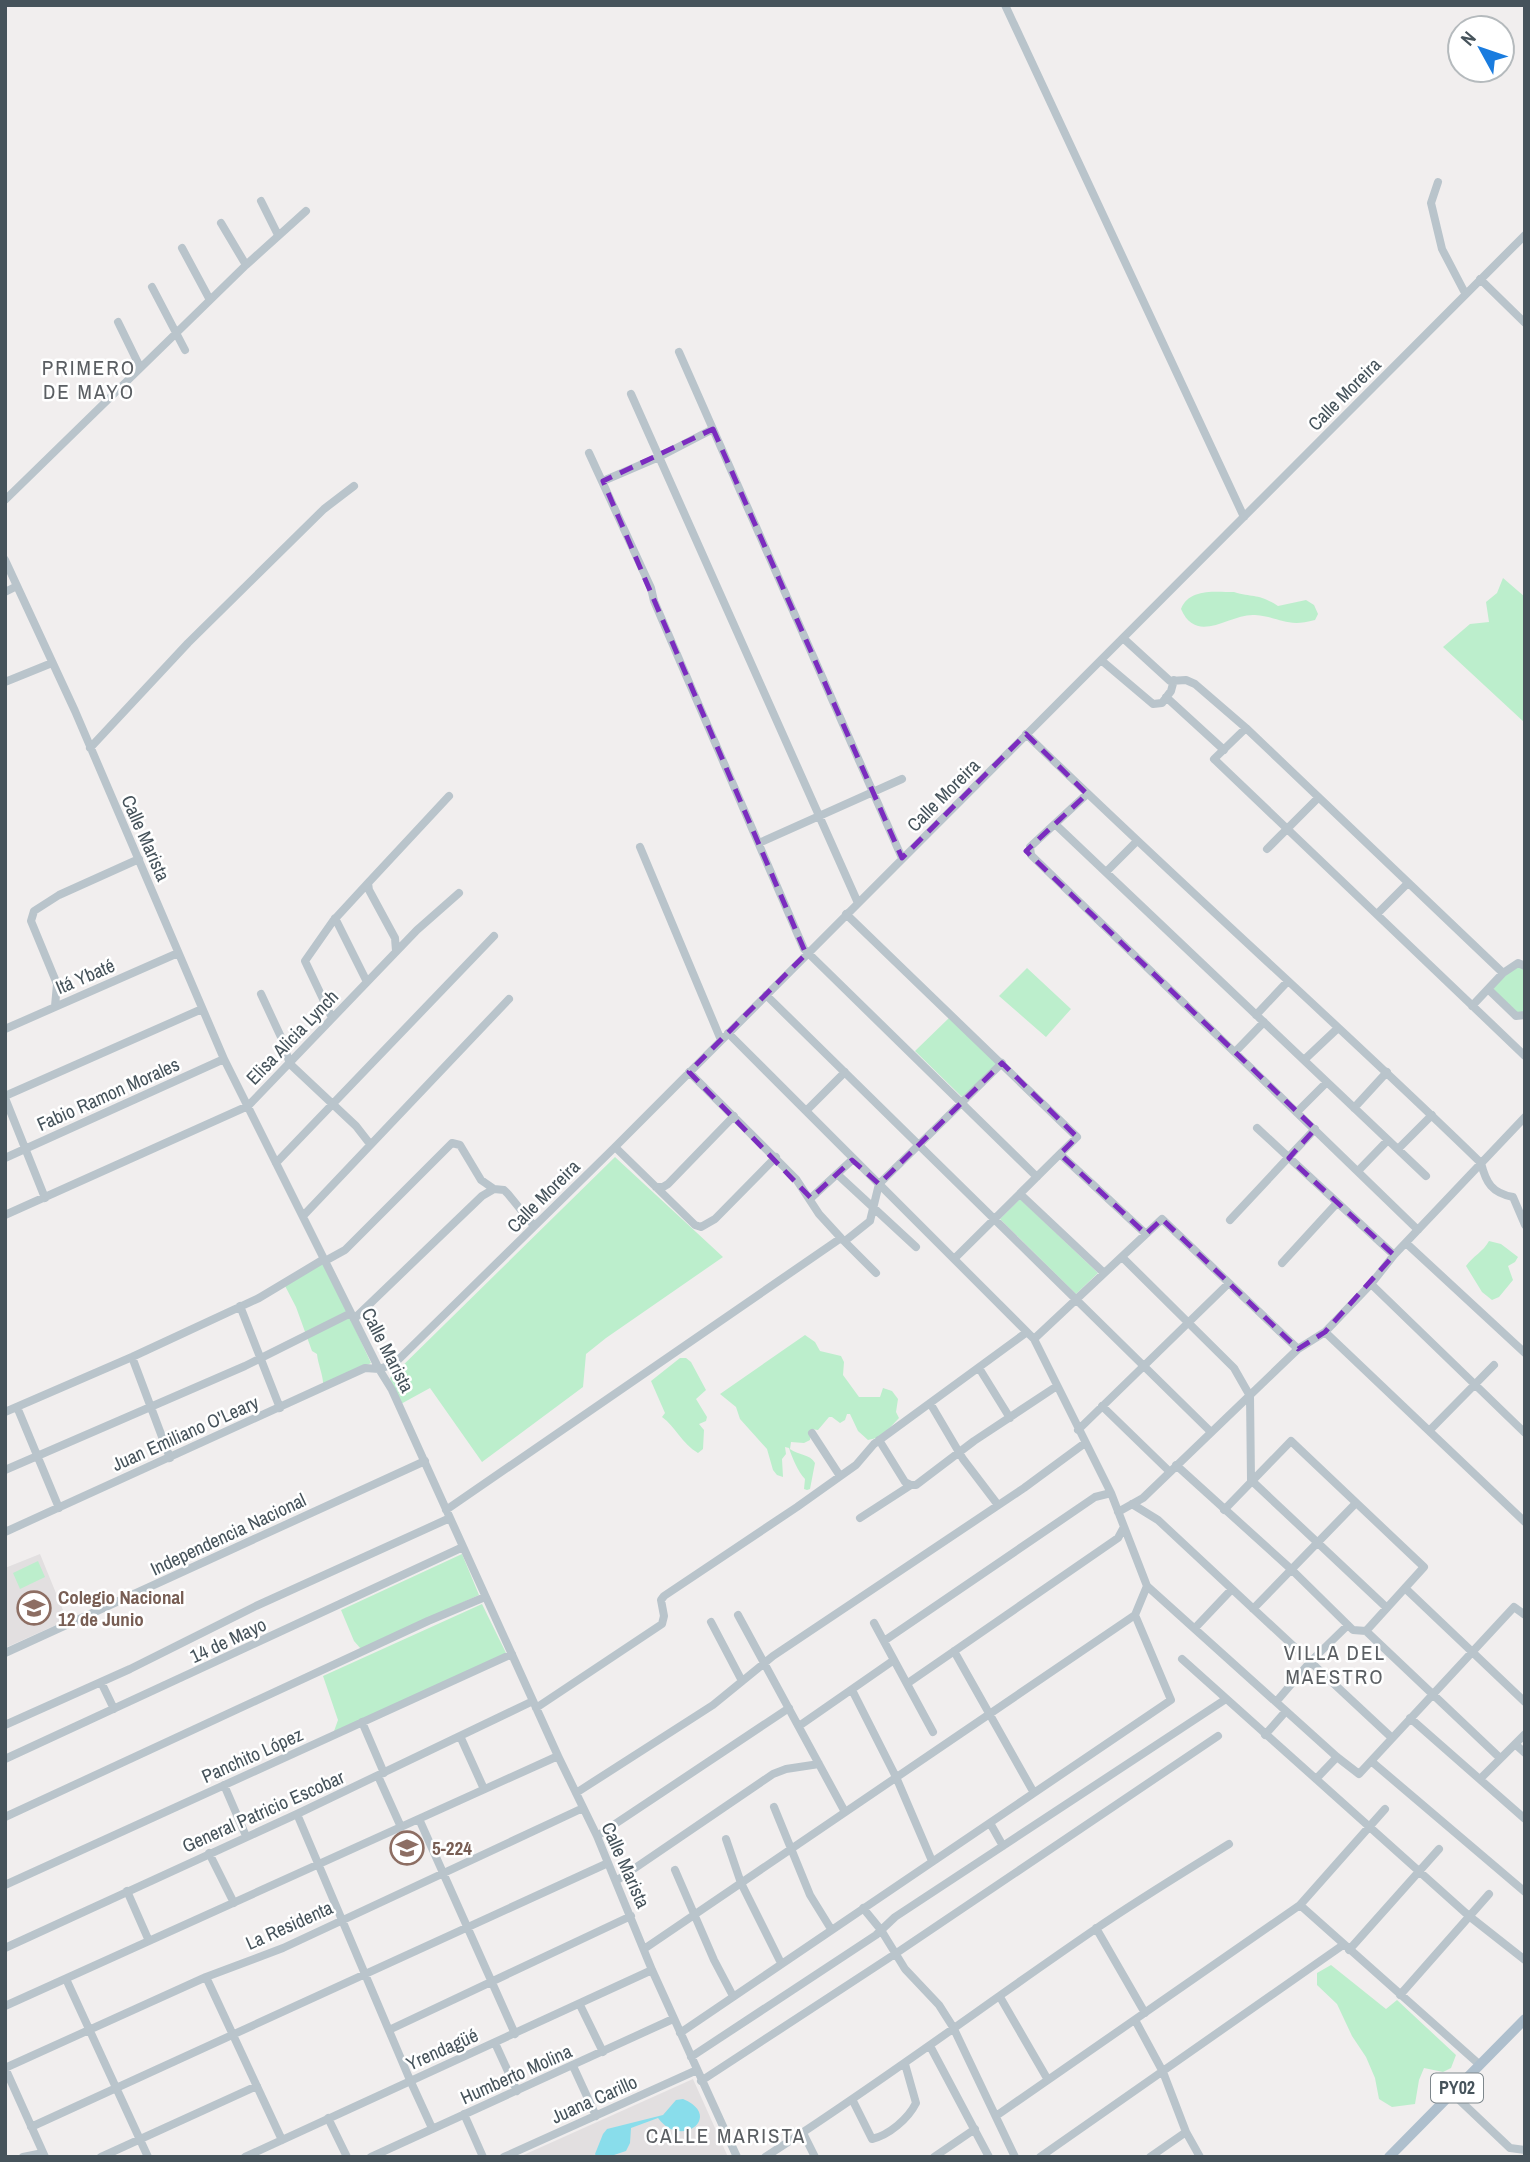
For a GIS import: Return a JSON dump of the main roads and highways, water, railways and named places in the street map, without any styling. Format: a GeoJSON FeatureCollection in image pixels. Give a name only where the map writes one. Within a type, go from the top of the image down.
{"type":"FeatureCollection","features":[{"type":"Feature","properties":{"kind":"main road","name":"PY02"},"geometry":{"type":"LineString","coordinates":[[1389,2157],[1525,2019]]}},
{"type":"Feature","properties":{"kind":"water"},"geometry":{"type":"Polygon","coordinates":[[[683,2099],[695,2106],[700,2114],[694,2127],[687,2131],[677,2131],[667,2127],[658,2118],[631,2128],[630,2143],[626,2151],[608,2157],[597,2157],[595,2154],[607,2129],[663,2115],[676,2100],[683,2099]]]}},
{"type":"Feature","properties":{"kind":"place","name":"Colegio Nacional 12 de Junio"},"geometry":{"type":"Point","coordinates":[34,1608]}},
{"type":"Feature","properties":{"kind":"place","name":"5-224"},"geometry":{"type":"Point","coordinates":[407,1848]}},
{"type":"Feature","properties":{"kind":"district","name":"PRIMERO DE MAYO"},"geometry":{"type":"Point","coordinates":[89,380]}},
{"type":"Feature","properties":{"kind":"district","name":"VILLA DEL MAESTRO"},"geometry":{"type":"Point","coordinates":[1335,1665]}},
{"type":"Feature","properties":{"kind":"district","name":"CALLE MARISTA"},"geometry":{"type":"Point","coordinates":[726,2136]}}]}
